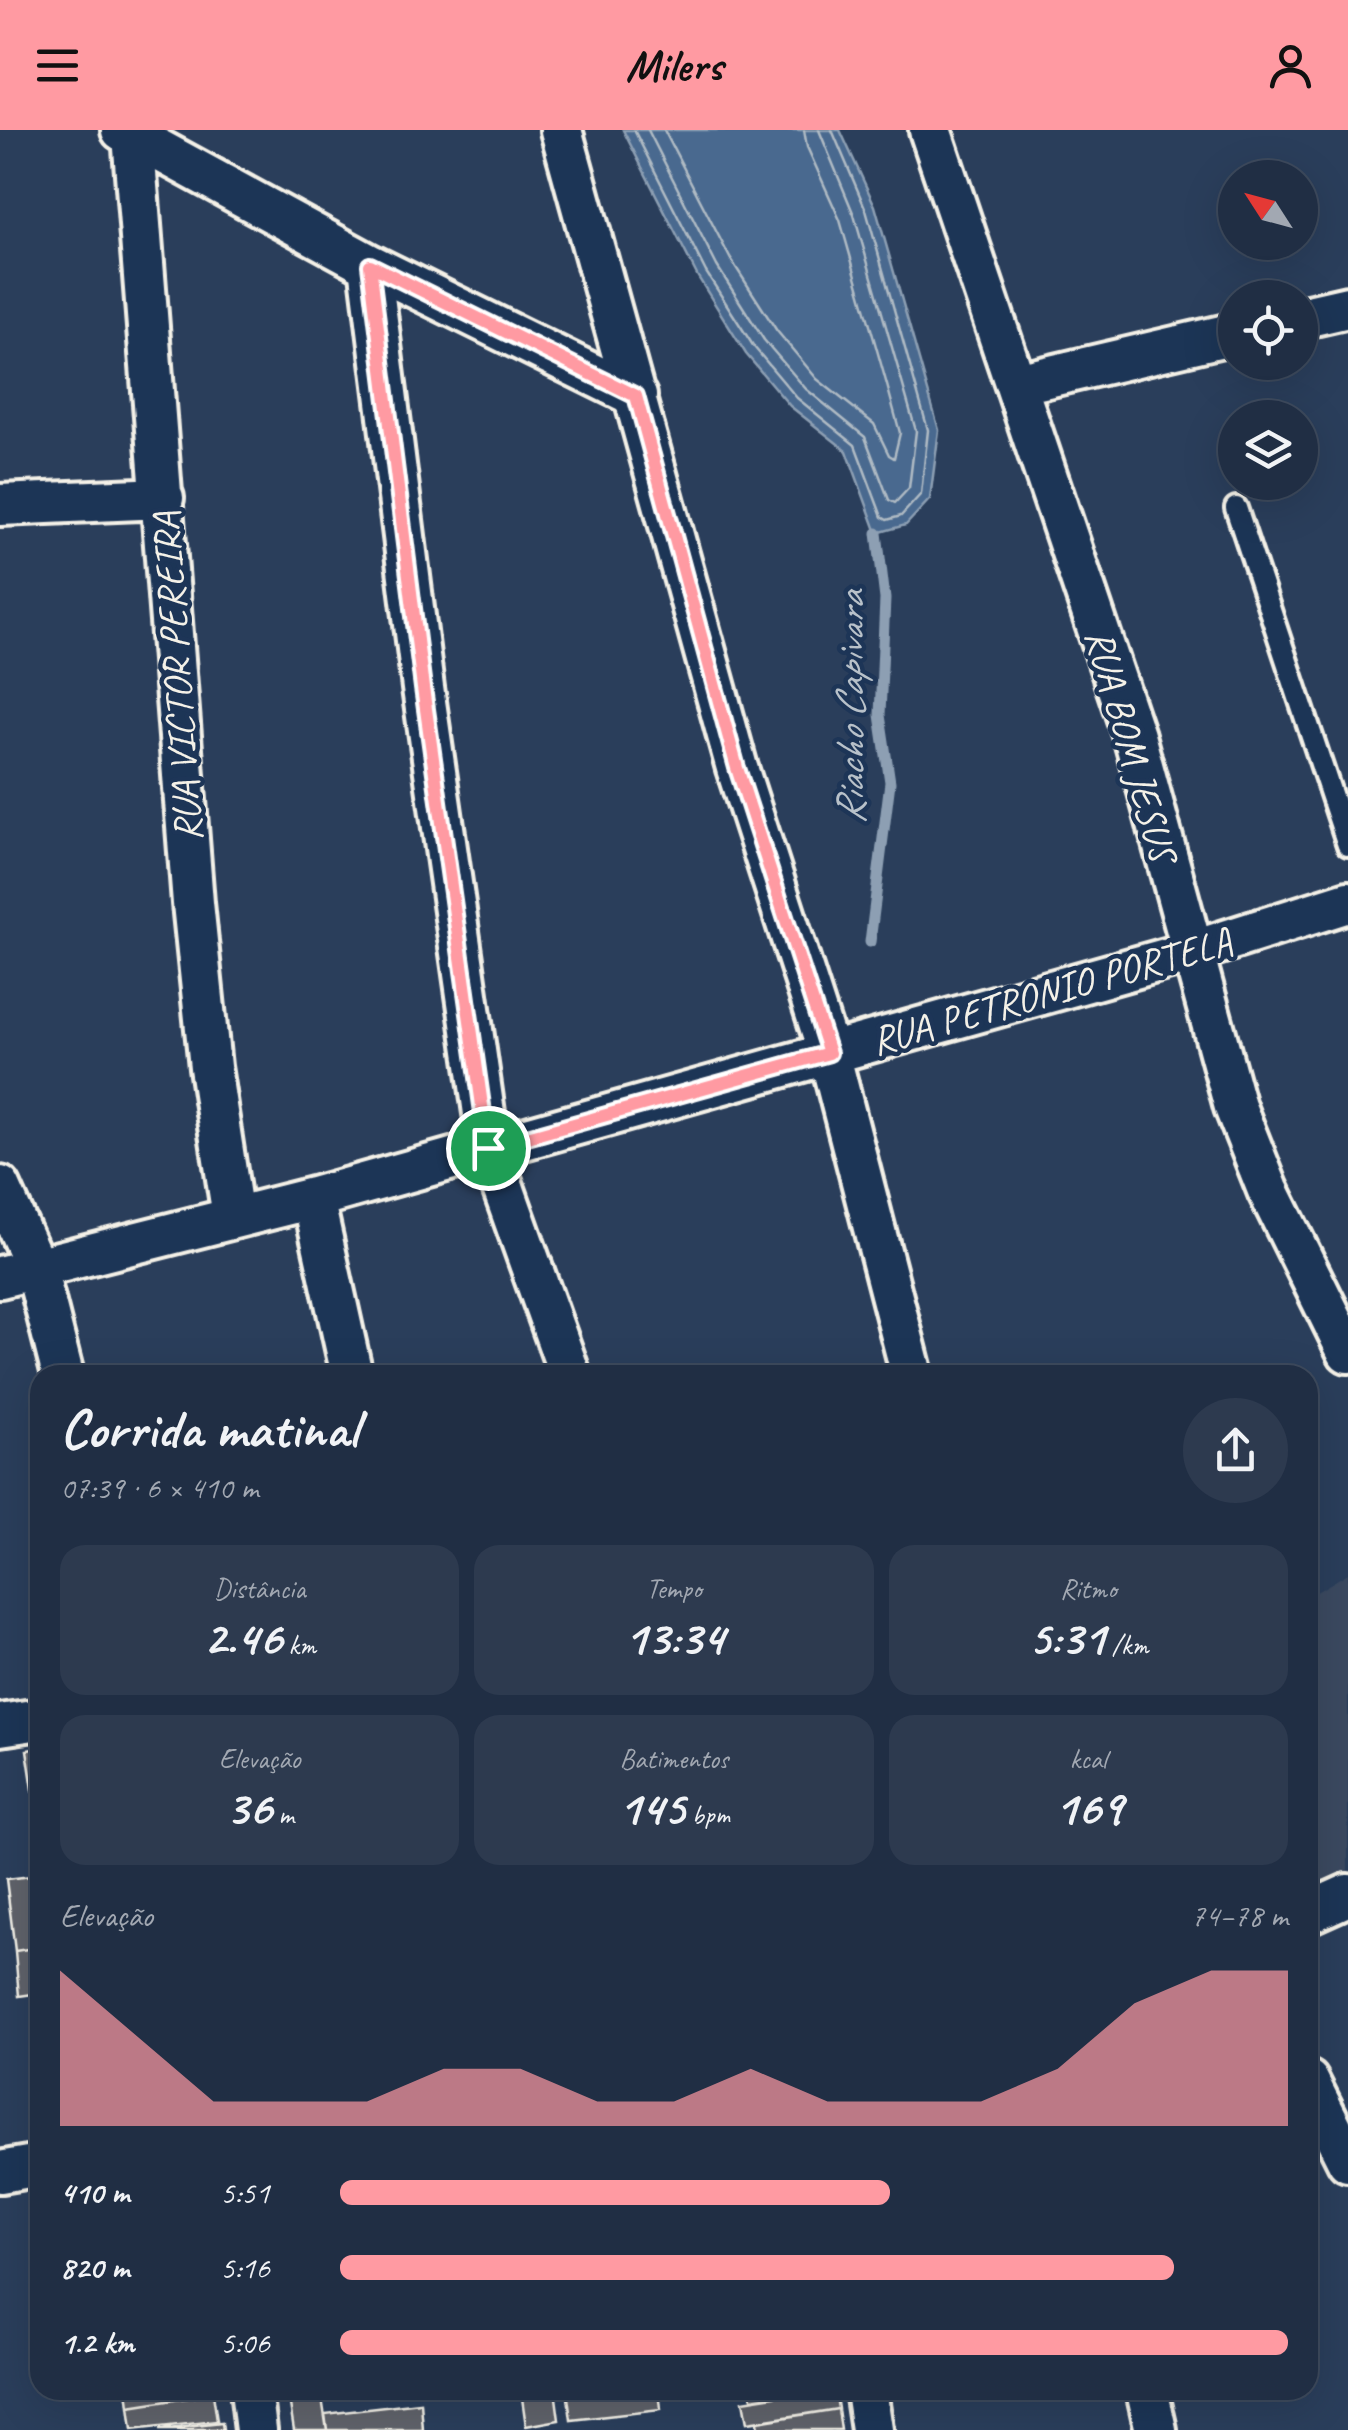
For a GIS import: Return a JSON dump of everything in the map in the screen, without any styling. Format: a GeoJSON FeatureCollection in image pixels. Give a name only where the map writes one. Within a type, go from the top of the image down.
{"type":"FeatureCollection","features":[{"type":"Feature","properties":{"kind":"street"},"geometry":{"type":"LineString","coordinates":[[561,130],[737,768],[829,1053],[909,1365]]}},
{"type":"Feature","properties":{"kind":"street","name":"RUA BOM JESUS"},"geometry":{"type":"LineString","coordinates":[[930,130],[1134,736],[1191,952],[1242,1124],[1282,1221],[1348,1352]]}},
{"type":"Feature","properties":{"kind":"street"},"geometry":{"type":"LineString","coordinates":[[128,132],[370,265],[636,396]]}},
{"type":"Feature","properties":{"kind":"street","name":"RUA VICTOR PEREIRA"},"geometry":{"type":"LineString","coordinates":[[128,132],[163,498],[197,940],[210,1067],[233,1217]]}},
{"type":"Feature","properties":{"kind":"street"},"geometry":{"type":"LineString","coordinates":[[370,265],[425,706],[488,1148],[566,1365]]}},
{"type":"Feature","properties":{"kind":"street"},"geometry":{"type":"LineString","coordinates":[[1318,314],[1348,306]]}},
{"type":"Feature","properties":{"kind":"street"},"geometry":{"type":"LineString","coordinates":[[1017,384],[1218,337]]}},
{"type":"Feature","properties":{"kind":"street"},"geometry":{"type":"LineString","coordinates":[[0,505],[163,498]]}},
{"type":"Feature","properties":{"kind":"street","name":"RUA PETRONIO PORTELA"},"geometry":{"type":"LineString","coordinates":[[18,1272],[313,1198],[1191,952],[1348,902]]}},
{"type":"Feature","properties":{"kind":"street"},"geometry":{"type":"LineString","coordinates":[[0,1187],[18,1272],[59,1365]]}},
{"type":"Feature","properties":{"kind":"street"},"geometry":{"type":"LineString","coordinates":[[313,1198],[350,1365]]}},
{"type":"Feature","properties":{"kind":"street"},"geometry":{"type":"LineString","coordinates":[[0,1725],[30,1721]]}},
{"type":"Feature","properties":{"kind":"street"},"geometry":{"type":"LineString","coordinates":[[1318,1908],[1348,1895]]}},
{"type":"Feature","properties":{"kind":"street"},"geometry":{"type":"LineString","coordinates":[[1318,2101],[1348,2161]]}},
{"type":"Feature","properties":{"kind":"street"},"geometry":{"type":"LineString","coordinates":[[0,2172],[30,2167]]}},
{"type":"Feature","properties":{"kind":"street"},"geometry":{"type":"LineString","coordinates":[[252,2400],[256,2430]]}},
{"type":"Feature","properties":{"kind":"street"},"geometry":{"type":"LineString","coordinates":[[868,2400],[872,2430]]}},
{"type":"Feature","properties":{"kind":"street"},"geometry":{"type":"LineString","coordinates":[[1149,2400],[1156,2430]]}},
{"type":"Feature","properties":{"kind":"lane"},"geometry":{"type":"LineString","coordinates":[[1236,508],[1348,845]]}},
{"type":"Feature","properties":{"kind":"shaded area"},"geometry":{"type":"Polygon","coordinates":[[[1348,1573],[1348,1888],[1318,1902],[1318,1591],[1348,1573]]]}},
{"type":"Feature","properties":{"kind":"water"},"geometry":{"type":"Polygon","coordinates":[[[623,130],[840,130],[875,206],[939,430],[930,499],[906,525],[877,533],[847,451],[790,406],[746,354],[698,277],[623,130]]]}},
{"type":"Feature","properties":{"kind":"building"},"geometry":{"type":"Polygon","coordinates":[[[30,1876],[30,1949],[15,1951],[6,1879],[30,1876]]]}},
{"type":"Feature","properties":{"kind":"building"},"geometry":{"type":"Polygon","coordinates":[[[30,1949],[30,1994],[19,1996],[15,1951],[30,1949]]]}},
{"type":"Feature","properties":{"kind":"building"},"geometry":{"type":"Polygon","coordinates":[[[128,2400],[174,2400],[129,2407],[128,2400]]]}},
{"type":"Feature","properties":{"kind":"building"},"geometry":{"type":"Polygon","coordinates":[[[174,2400],[214,2400],[217,2421],[132,2430],[129,2407],[174,2400]]]}},
{"type":"Feature","properties":{"kind":"building"},"geometry":{"type":"Polygon","coordinates":[[[289,2400],[322,2400],[327,2430],[294,2430],[289,2400]]]}},
{"type":"Feature","properties":{"kind":"building"},"geometry":{"type":"Polygon","coordinates":[[[522,2400],[556,2400],[559,2420],[526,2426],[522,2400]]]}},
{"type":"Feature","properties":{"kind":"building"},"geometry":{"type":"Polygon","coordinates":[[[568,2400],[660,2400],[661,2410],[571,2420],[568,2400]]]}},
{"type":"Feature","properties":{"kind":"building"},"geometry":{"type":"Polygon","coordinates":[[[837,2400],[838,2409],[747,2423],[743,2401],[837,2400]]]}},
{"type":"Feature","properties":{"kind":"building"},"geometry":{"type":"Polygon","coordinates":[[[421,2403],[423,2430],[327,2430],[325,2414],[421,2403]]]}},
{"type":"Feature","properties":{"kind":"building"},"geometry":{"type":"Polygon","coordinates":[[[838,2409],[841,2430],[758,2430],[757,2422],[838,2409]]]}},
{"type":"Feature","properties":{"kind":"building"},"geometry":{"type":"Polygon","coordinates":[[[222,2423],[223,2430],[159,2430],[222,2423]]]}},
{"type":"Feature","properties":{"kind":"waterway","name":"Riacho Capivara"},"geometry":{"type":"LineString","coordinates":[[870,942],[890,782],[880,715],[885,599],[877,533]]}},
{"type":"Feature","properties":{"kind":"route"},"geometry":{"type":"LineString","coordinates":[[370,265],[636,396],[737,768],[829,1053],[488,1148],[423,688],[370,265]]}}]}
